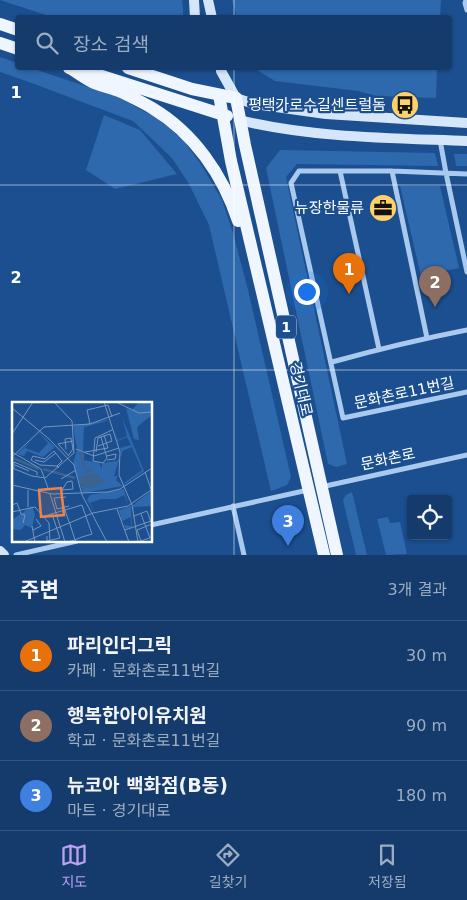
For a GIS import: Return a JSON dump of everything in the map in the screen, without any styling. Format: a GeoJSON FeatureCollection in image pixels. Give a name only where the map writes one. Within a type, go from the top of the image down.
{"type":"FeatureCollection","features":[{"type":"Feature","properties":{"kind":"main road"},"geometry":{"type":"LineString","coordinates":[[194,0],[195,15]]}},
{"type":"Feature","properties":{"kind":"main road"},"geometry":{"type":"LineString","coordinates":[[208,0],[211,15]]}},
{"type":"Feature","properties":{"kind":"main road"},"geometry":{"type":"LineString","coordinates":[[0,24],[15,29]]}},
{"type":"Feature","properties":{"kind":"main road"},"geometry":{"type":"LineString","coordinates":[[0,43],[15,48]]}},
{"type":"Feature","properties":{"kind":"main road"},"geometry":{"type":"LineString","coordinates":[[72,70],[92,82],[121,92],[152,108],[179,127],[198,146],[215,171],[234,208],[256,267]]}},
{"type":"Feature","properties":{"kind":"main road"},"geometry":{"type":"LineString","coordinates":[[82,70],[239,120],[266,126],[321,134],[467,141]]}},
{"type":"Feature","properties":{"kind":"main road"},"geometry":{"type":"LineString","coordinates":[[134,70],[192,89],[236,98],[254,104],[326,114],[467,123]]}},
{"type":"Feature","properties":{"kind":"main road"},"geometry":{"type":"LineString","coordinates":[[219,95],[221,70]]}},
{"type":"Feature","properties":{"kind":"main road"},"geometry":{"type":"LineString","coordinates":[[222,70],[236,98]]}},
{"type":"Feature","properties":{"kind":"main road","name":"경기대로"},"geometry":{"type":"LineString","coordinates":[[219,95],[231,161],[256,267],[315,488],[337,555]]}},
{"type":"Feature","properties":{"kind":"main road","name":"경기대로"},"geometry":{"type":"LineString","coordinates":[[236,98],[315,488],[324,555]]}},
{"type":"Feature","properties":{"kind":"main road"},"geometry":{"type":"LineString","coordinates":[[0,550],[4,555]]}},
{"type":"Feature","properties":{"kind":"street"},"geometry":{"type":"LineString","coordinates":[[466,0],[467,10]]}},
{"type":"Feature","properties":{"kind":"street"},"geometry":{"type":"LineString","coordinates":[[440,140],[467,272]]}},
{"type":"Feature","properties":{"kind":"street","name":"문화촌로11번길"},"geometry":{"type":"LineString","coordinates":[[467,174],[299,170],[291,183],[343,418],[467,392]]}},
{"type":"Feature","properties":{"kind":"street"},"geometry":{"type":"LineString","coordinates":[[340,171],[379,349]]}},
{"type":"Feature","properties":{"kind":"street"},"geometry":{"type":"LineString","coordinates":[[392,171],[428,338]]}},
{"type":"Feature","properties":{"kind":"street"},"geometry":{"type":"LineString","coordinates":[[332,362],[379,349],[467,330]]}},
{"type":"Feature","properties":{"kind":"street","name":"문화촌로"},"geometry":{"type":"LineString","coordinates":[[152,525],[467,455]]}},
{"type":"Feature","properties":{"kind":"street"},"geometry":{"type":"LineString","coordinates":[[232,506],[244,555]]}},
{"type":"Feature","properties":{"kind":"street"},"geometry":{"type":"LineString","coordinates":[[16,555],[74,542]]}},
{"type":"Feature","properties":{"kind":"shaded area"},"geometry":{"type":"Polygon","coordinates":[[[0,0],[182,0],[183,9],[183,15],[46,15],[0,0]]]}},
{"type":"Feature","properties":{"kind":"shaded area"},"geometry":{"type":"Polygon","coordinates":[[[232,0],[441,0],[440,15],[236,15],[232,0]]]}},
{"type":"Feature","properties":{"kind":"shaded area"},"geometry":{"type":"Polygon","coordinates":[[[0,57],[15,62],[15,70],[37,70],[118,97],[160,120],[184,141],[202,166],[222,200],[233,233],[291,477],[287,485],[271,491],[209,225],[189,184],[172,158],[133,121],[0,72],[0,57]]]}},
{"type":"Feature","properties":{"kind":"shaded area"},"geometry":{"type":"Polygon","coordinates":[[[257,70],[437,70],[436,98],[376,96],[358,91],[275,81],[257,70]]]}},
{"type":"Feature","properties":{"kind":"shaded area"},"geometry":{"type":"Polygon","coordinates":[[[104,115],[140,130],[177,174],[115,189],[86,170],[104,115]]]}},
{"type":"Feature","properties":{"kind":"shaded area"},"geometry":{"type":"Polygon","coordinates":[[[280,150],[435,153],[438,166],[297,164],[286,177],[347,464],[336,467],[328,464],[266,168],[280,150]]]}},
{"type":"Feature","properties":{"kind":"shaded area"},"geometry":{"type":"Polygon","coordinates":[[[454,154],[467,154],[467,166],[456,166],[454,154]]]}},
{"type":"Feature","properties":{"kind":"shaded area"},"geometry":{"type":"Polygon","coordinates":[[[400,186],[440,186],[459,268],[421,276],[400,186]]]}},
{"type":"Feature","properties":{"kind":"shaded area"},"geometry":{"type":"Polygon","coordinates":[[[352,492],[367,555],[356,555],[343,500],[346,495],[352,492]]]}},
{"type":"Feature","properties":{"kind":"shaded area"},"geometry":{"type":"Polygon","coordinates":[[[388,517],[390,523],[400,522],[407,554],[386,555],[377,519],[388,517]]]}},
{"type":"Feature","properties":{"kind":"place","name":"평택가로수길센트럴돔"},"geometry":{"type":"Point","coordinates":[405,105]}},
{"type":"Feature","properties":{"kind":"place","name":"뉴장한물류"},"geometry":{"type":"Point","coordinates":[383,208]}},
{"type":"Feature","properties":{"kind":"place","name":"파리인더그릭"},"geometry":{"type":"Point","coordinates":[349,294]}},
{"type":"Feature","properties":{"kind":"place","name":"행복한아이유치원"},"geometry":{"type":"Point","coordinates":[435,307]}},
{"type":"Feature","properties":{"kind":"place","name":"뉴코아 백화점(B동)"},"geometry":{"type":"Point","coordinates":[288,546]}}]}
